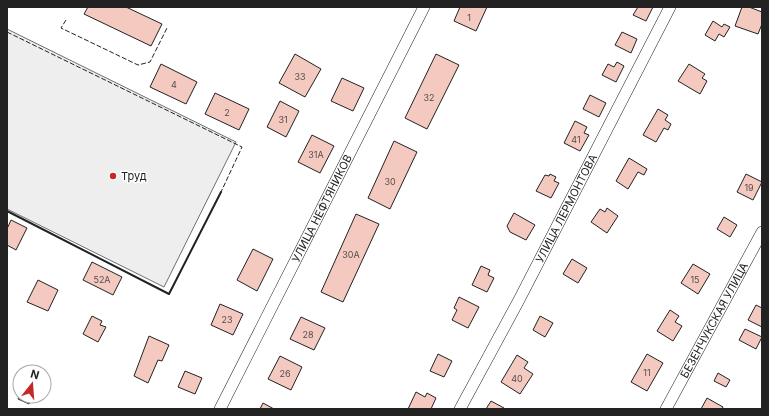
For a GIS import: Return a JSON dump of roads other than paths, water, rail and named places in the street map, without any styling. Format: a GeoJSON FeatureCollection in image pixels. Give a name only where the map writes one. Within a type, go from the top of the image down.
{"type":"FeatureCollection","features":[{"type":"Feature","properties":{"kind":"street","name":"УЛИЦА НЕФТЯНИКОВ"},"geometry":{"type":"LineString","coordinates":[[220,409],[424,7]]}},
{"type":"Feature","properties":{"kind":"street","name":"УЛИЦА ЛЕРМОНТОВА"},"geometry":{"type":"LineString","coordinates":[[460,409],[519,300],[670,7]]}},
{"type":"Feature","properties":{"kind":"street","name":"БЕЗЕНЧУКСКАЯ УЛИЦА"},"geometry":{"type":"LineString","coordinates":[[666,409],[762,232]]}},
{"type":"Feature","properties":{"kind":"place","name":"Труд"},"geometry":{"type":"Point","coordinates":[113,176]}}]}
